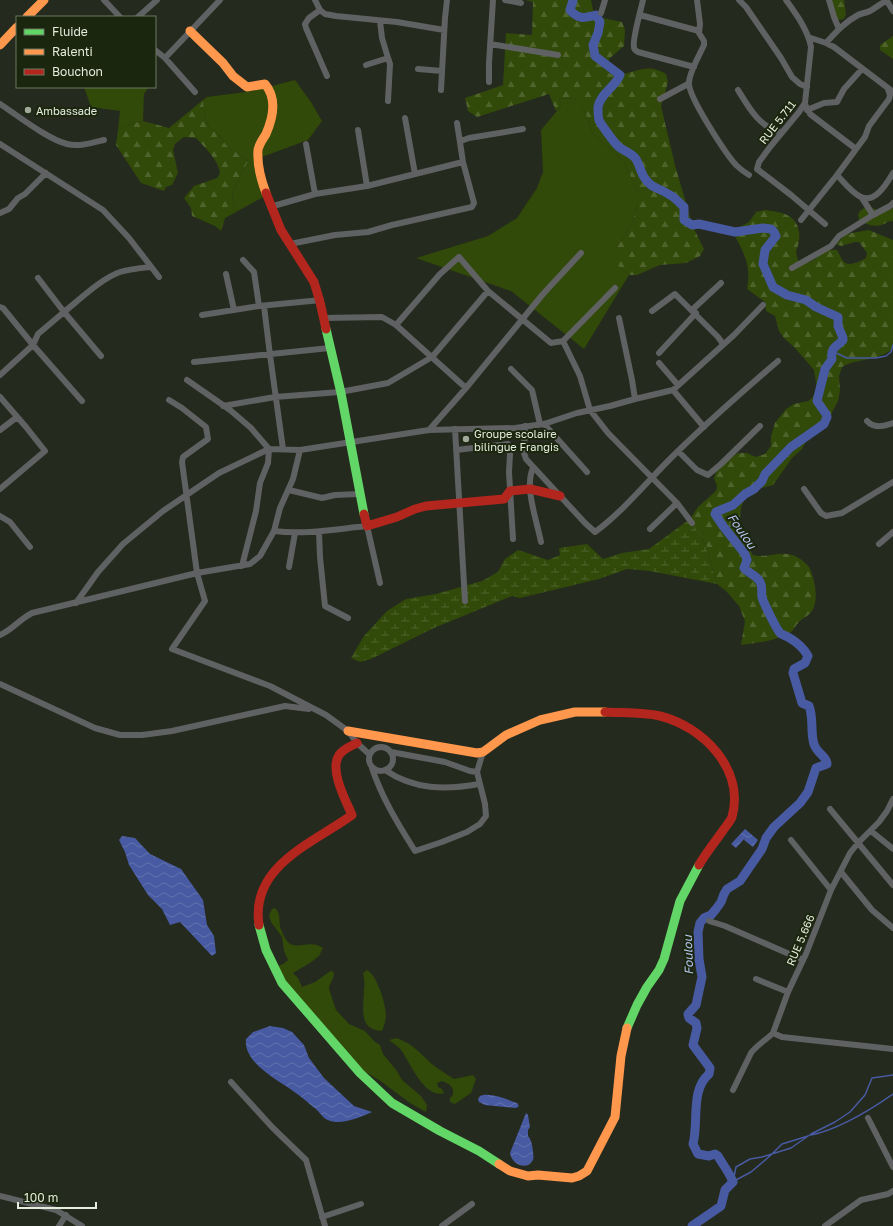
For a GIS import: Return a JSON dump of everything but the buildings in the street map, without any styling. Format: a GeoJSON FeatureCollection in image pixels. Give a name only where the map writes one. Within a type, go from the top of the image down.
{"type":"FeatureCollection","features":[{"type":"Feature","properties":{"kind":"street"},"geometry":{"type":"LineString","coordinates":[[28,16],[44,0]]}},
{"type":"Feature","properties":{"kind":"street"},"geometry":{"type":"LineString","coordinates":[[35,16],[50,0]]}},
{"type":"Feature","properties":{"kind":"street"},"geometry":{"type":"LineString","coordinates":[[104,0],[119,16]]}},
{"type":"Feature","properties":{"kind":"street"},"geometry":{"type":"LineString","coordinates":[[139,16],[156,0]]}},
{"type":"Feature","properties":{"kind":"street"},"geometry":{"type":"LineString","coordinates":[[165,58],[220,0]]}},
{"type":"Feature","properties":{"kind":"street"},"geometry":{"type":"LineString","coordinates":[[315,0],[320,10],[325,14],[397,22],[444,30]]}},
{"type":"Feature","properties":{"kind":"street"},"geometry":{"type":"LineString","coordinates":[[441,90],[447,0]]}},
{"type":"Feature","properties":{"kind":"street"},"geometry":{"type":"LineString","coordinates":[[489,82],[488,63],[493,0]]}},
{"type":"Feature","properties":{"kind":"street"},"geometry":{"type":"LineString","coordinates":[[505,0],[521,3]]}},
{"type":"Feature","properties":{"kind":"street"},"geometry":{"type":"LineString","coordinates":[[601,13],[605,0]]}},
{"type":"Feature","properties":{"kind":"street"},"geometry":{"type":"LineString","coordinates":[[643,0],[634,39],[634,50],[694,67]]}},
{"type":"Feature","properties":{"kind":"street"},"geometry":{"type":"LineString","coordinates":[[697,0],[700,24],[699,31],[704,41],[704,45],[688,84],[697,105],[723,148],[747,178],[757,169],[825,224]]}},
{"type":"Feature","properties":{"kind":"street"},"geometry":{"type":"LineString","coordinates":[[739,0],[746,7],[781,58],[792,77],[800,84],[807,87]]}},
{"type":"Feature","properties":{"kind":"street","name":"RUE 5.711"},"geometry":{"type":"LineString","coordinates":[[757,169],[759,162],[781,132],[799,112],[806,107],[810,47],[808,37],[786,0]]}},
{"type":"Feature","properties":{"kind":"street"},"geometry":{"type":"LineString","coordinates":[[829,0],[839,29]]}},
{"type":"Feature","properties":{"kind":"street"},"geometry":{"type":"LineString","coordinates":[[826,43],[849,20],[869,12],[887,0],[893,11]]}},
{"type":"Feature","properties":{"kind":"street"},"geometry":{"type":"LineString","coordinates":[[320,10],[309,18],[305,24],[327,76]]}},
{"type":"Feature","properties":{"kind":"street"},"geometry":{"type":"LineString","coordinates":[[640,15],[699,31]]}},
{"type":"Feature","properties":{"kind":"street"},"geometry":{"type":"LineString","coordinates":[[380,21],[382,38],[390,64],[388,101]]}},
{"type":"Feature","properties":{"kind":"street"},"geometry":{"type":"LineString","coordinates":[[0,45],[16,28]]}},
{"type":"Feature","properties":{"kind":"street"},"geometry":{"type":"LineString","coordinates":[[190,31],[223,63],[233,76],[246,87],[265,84],[271,93],[273,101],[269,123],[260,146],[258,156],[264,187],[270,207],[278,223],[290,244],[310,273],[321,300],[360,494],[380,583]]}},
{"type":"Feature","properties":{"kind":"street"},"geometry":{"type":"LineString","coordinates":[[0,52],[16,36]]}},
{"type":"Feature","properties":{"kind":"street"},"geometry":{"type":"LineString","coordinates":[[801,220],[865,137],[869,126],[889,99],[891,91],[834,47],[808,37]]}},
{"type":"Feature","properties":{"kind":"street"},"geometry":{"type":"LineString","coordinates":[[490,44],[558,55]]}},
{"type":"Feature","properties":{"kind":"street"},"geometry":{"type":"LineString","coordinates":[[156,51],[165,58],[195,92]]}},
{"type":"Feature","properties":{"kind":"street"},"geometry":{"type":"LineString","coordinates":[[366,65],[388,58]]}},
{"type":"Feature","properties":{"kind":"street"},"geometry":{"type":"LineString","coordinates":[[418,68],[442,71]]}},
{"type":"Feature","properties":{"kind":"street"},"geometry":{"type":"LineString","coordinates":[[856,148],[810,114],[806,107],[837,102],[844,89],[862,69]]}},
{"type":"Feature","properties":{"kind":"street"},"geometry":{"type":"LineString","coordinates":[[660,99],[688,84]]}},
{"type":"Feature","properties":{"kind":"street"},"geometry":{"type":"LineString","coordinates":[[738,90],[761,122],[771,129],[781,132]]}},
{"type":"Feature","properties":{"kind":"street"},"geometry":{"type":"LineString","coordinates":[[0,104],[34,126],[66,143],[81,144],[104,140]]}},
{"type":"Feature","properties":{"kind":"street"},"geometry":{"type":"LineString","coordinates":[[405,118],[415,174]]}},
{"type":"Feature","properties":{"kind":"street"},"geometry":{"type":"LineString","coordinates":[[290,244],[335,235],[368,232],[472,207],[474,203],[463,162],[457,123]]}},
{"type":"Feature","properties":{"kind":"street"},"geometry":{"type":"LineString","coordinates":[[460,141],[469,138],[523,129]]}},
{"type":"Feature","properties":{"kind":"street"},"geometry":{"type":"LineString","coordinates":[[358,130],[367,186]]}},
{"type":"Feature","properties":{"kind":"street"},"geometry":{"type":"LineString","coordinates":[[0,144],[103,210],[129,238],[159,277]]}},
{"type":"Feature","properties":{"kind":"street"},"geometry":{"type":"LineString","coordinates":[[306,144],[315,194]]}},
{"type":"Feature","properties":{"kind":"street"},"geometry":{"type":"LineString","coordinates":[[270,207],[315,194],[367,186],[452,166],[463,162]]}},
{"type":"Feature","properties":{"kind":"street"},"geometry":{"type":"LineString","coordinates":[[0,213],[9,209],[18,198],[25,194],[46,174]]}},
{"type":"Feature","properties":{"kind":"street"},"geometry":{"type":"LineString","coordinates":[[837,175],[862,198],[873,215]]}},
{"type":"Feature","properties":{"kind":"street"},"geometry":{"type":"LineString","coordinates":[[862,198],[875,196],[892,178]]}},
{"type":"Feature","properties":{"kind":"street"},"geometry":{"type":"LineString","coordinates":[[792,268],[831,246],[839,236],[893,203]]}},
{"type":"Feature","properties":{"kind":"street"},"geometry":{"type":"LineString","coordinates":[[429,430],[466,388],[543,294],[581,253]]}},
{"type":"Feature","properties":{"kind":"street"},"geometry":{"type":"LineString","coordinates":[[396,325],[440,274],[460,257],[488,291],[551,343],[563,341],[615,288]]}},
{"type":"Feature","properties":{"kind":"street"},"geometry":{"type":"LineString","coordinates":[[243,260],[254,272],[262,306],[283,449]]}},
{"type":"Feature","properties":{"kind":"street"},"geometry":{"type":"LineString","coordinates":[[0,375],[33,345],[38,334],[108,278],[119,272],[151,267]]}},
{"type":"Feature","properties":{"kind":"street"},"geometry":{"type":"LineString","coordinates":[[226,274],[234,310]]}},
{"type":"Feature","properties":{"kind":"street"},"geometry":{"type":"LineString","coordinates":[[38,278],[101,356]]}},
{"type":"Feature","properties":{"kind":"street"},"geometry":{"type":"LineString","coordinates":[[659,353],[721,283]]}},
{"type":"Feature","properties":{"kind":"street"},"geometry":{"type":"LineString","coordinates":[[224,406],[275,397],[340,392],[388,383],[432,357],[488,291]]}},
{"type":"Feature","properties":{"kind":"street"},"geometry":{"type":"LineString","coordinates":[[652,311],[675,294],[694,312],[723,344]]}},
{"type":"Feature","properties":{"kind":"street"},"geometry":{"type":"LineString","coordinates":[[202,315],[262,306],[321,300]]}},
{"type":"Feature","properties":{"kind":"street"},"geometry":{"type":"LineString","coordinates":[[76,603],[98,572],[123,544],[157,515],[219,473],[269,449],[300,450],[429,430],[515,428],[542,424],[577,413],[625,403],[675,388],[714,354],[763,306]]}},
{"type":"Feature","properties":{"kind":"street"},"geometry":{"type":"LineString","coordinates":[[0,307],[3,308],[82,401]]}},
{"type":"Feature","properties":{"kind":"street"},"geometry":{"type":"LineString","coordinates":[[324,318],[382,317],[396,325],[466,388]]}},
{"type":"Feature","properties":{"kind":"street"},"geometry":{"type":"LineString","coordinates":[[619,318],[635,399]]}},
{"type":"Feature","properties":{"kind":"street"},"geometry":{"type":"LineString","coordinates":[[563,341],[580,376],[590,410],[608,433],[677,503],[692,523]]}},
{"type":"Feature","properties":{"kind":"street"},"geometry":{"type":"LineString","coordinates":[[194,362],[330,348]]}},
{"type":"Feature","properties":{"kind":"street"},"geometry":{"type":"LineString","coordinates":[[525,426],[524,453],[526,459],[595,532],[626,504],[678,451],[778,360]]}},
{"type":"Feature","properties":{"kind":"street"},"geometry":{"type":"LineString","coordinates":[[659,363],[675,388],[704,427]]}},
{"type":"Feature","properties":{"kind":"street"},"geometry":{"type":"LineString","coordinates":[[511,369],[532,390],[542,424],[587,472]]}},
{"type":"Feature","properties":{"kind":"street"},"geometry":{"type":"LineString","coordinates":[[187,380],[224,406],[251,428],[269,449],[268,463],[260,483],[256,512],[242,566]]}},
{"type":"Feature","properties":{"kind":"street"},"geometry":{"type":"LineString","coordinates":[[0,397],[45,451],[0,489]]}},
{"type":"Feature","properties":{"kind":"street"},"geometry":{"type":"LineString","coordinates":[[169,400],[182,408],[206,427],[208,439],[183,457],[182,462],[197,573],[205,601],[172,649],[270,686],[326,715],[348,731],[357,743],[369,754]]}},
{"type":"Feature","properties":{"kind":"street"},"geometry":{"type":"LineString","coordinates":[[0,430],[17,417]]}},
{"type":"Feature","properties":{"kind":"street"},"geometry":{"type":"LineString","coordinates":[[867,421],[870,424],[878,426],[893,423]]}},
{"type":"Feature","properties":{"kind":"street"},"geometry":{"type":"LineString","coordinates":[[678,451],[697,470],[708,475],[760,426]]}},
{"type":"Feature","properties":{"kind":"street"},"geometry":{"type":"LineString","coordinates":[[455,429],[465,601]]}},
{"type":"Feature","properties":{"kind":"street"},"geometry":{"type":"LineString","coordinates":[[456,450],[508,444],[510,454],[510,491],[513,539]]}},
{"type":"Feature","properties":{"kind":"street"},"geometry":{"type":"LineString","coordinates":[[0,635],[10,630],[32,613],[197,573],[250,564],[260,556],[266,547],[268,538],[274,532],[280,508],[289,490],[300,450]]}},
{"type":"Feature","properties":{"kind":"street"},"geometry":{"type":"LineString","coordinates":[[533,468],[530,474],[530,489],[541,542]]}},
{"type":"Feature","properties":{"kind":"street"},"geometry":{"type":"LineString","coordinates":[[804,489],[821,513],[826,516],[842,513],[893,482]]}},
{"type":"Feature","properties":{"kind":"street"},"geometry":{"type":"LineString","coordinates":[[274,532],[319,532],[367,526],[426,506],[504,499],[510,491],[530,489],[560,496]]}},
{"type":"Feature","properties":{"kind":"street"},"geometry":{"type":"LineString","coordinates":[[289,490],[322,498],[335,495],[360,494]]}},
{"type":"Feature","properties":{"kind":"street"},"geometry":{"type":"LineString","coordinates":[[650,529],[677,503]]}},
{"type":"Feature","properties":{"kind":"street"},"geometry":{"type":"LineString","coordinates":[[0,516],[10,522],[30,547]]}},
{"type":"Feature","properties":{"kind":"street"},"geometry":{"type":"LineString","coordinates":[[319,532],[325,606],[348,618]]}},
{"type":"Feature","properties":{"kind":"street"},"geometry":{"type":"LineString","coordinates":[[879,544],[893,532]]}},
{"type":"Feature","properties":{"kind":"street"},"geometry":{"type":"LineString","coordinates":[[289,567],[295,533]]}},
{"type":"Feature","properties":{"kind":"street"},"geometry":{"type":"LineString","coordinates":[[0,684],[95,728],[120,735],[142,735],[172,731],[285,706],[315,710]]}},
{"type":"Feature","properties":{"kind":"street"},"geometry":{"type":"LineString","coordinates":[[348,731],[386,736],[477,753],[483,752],[506,735],[540,720],[575,712],[641,713],[661,716],[688,727],[706,741],[718,753],[725,763],[733,783],[735,802],[731,819],[702,860],[685,890],[664,959],[659,970],[637,1005],[625,1034],[621,1056],[620,1085],[615,1117],[587,1171],[579,1176],[572,1178],[538,1175],[528,1176],[518,1174],[506,1169],[479,1151],[425,1123],[392,1103],[360,1073],[282,983],[277,974],[260,932],[258,920],[259,898],[268,880],[287,858],[352,815],[341,790],[335,763],[340,754],[357,743]]}},
{"type":"Feature","properties":{"kind":"street"},"geometry":{"type":"LineString","coordinates":[[477,772],[445,762],[391,752],[384,747],[372,750],[369,754],[369,764],[372,768],[379,788],[415,851],[467,832],[480,824],[486,816],[486,804],[479,784],[477,772],[483,752]]}},
{"type":"Feature","properties":{"kind":"street"},"geometry":{"type":"LineString","coordinates":[[372,768],[378,771],[385,770],[390,767],[393,757],[391,752]]}},
{"type":"Feature","properties":{"kind":"street"},"geometry":{"type":"LineString","coordinates":[[385,770],[402,780],[423,786],[459,787],[479,784]]}},
{"type":"Feature","properties":{"kind":"street","name":"RUE 5.666"},"geometry":{"type":"LineString","coordinates":[[733,1090],[755,1047],[768,1038],[772,1032],[831,890],[850,853],[871,831],[887,811],[893,799]]}},
{"type":"Feature","properties":{"kind":"street"},"geometry":{"type":"LineString","coordinates":[[830,809],[893,885]]}},
{"type":"Feature","properties":{"kind":"street"},"geometry":{"type":"LineString","coordinates":[[871,831],[893,850]]}},
{"type":"Feature","properties":{"kind":"street"},"geometry":{"type":"LineString","coordinates":[[791,840],[831,890]]}},
{"type":"Feature","properties":{"kind":"street"},"geometry":{"type":"LineString","coordinates":[[841,872],[872,910],[893,928]]}},
{"type":"Feature","properties":{"kind":"street"},"geometry":{"type":"LineString","coordinates":[[709,921],[725,926],[803,960]]}},
{"type":"Feature","properties":{"kind":"street"},"geometry":{"type":"LineString","coordinates":[[756,979],[788,992]]}},
{"type":"Feature","properties":{"kind":"street"},"geometry":{"type":"LineString","coordinates":[[772,1032],[782,1037],[893,1049]]}},
{"type":"Feature","properties":{"kind":"street"},"geometry":{"type":"LineString","coordinates":[[230,1082],[272,1127],[306,1160],[325,1226]]}},
{"type":"Feature","properties":{"kind":"street"},"geometry":{"type":"LineString","coordinates":[[868,1118],[893,1167]]}},
{"type":"Feature","properties":{"kind":"street"},"geometry":{"type":"LineString","coordinates":[[825,1226],[861,1200],[888,1194],[893,1191]]}},
{"type":"Feature","properties":{"kind":"street"},"geometry":{"type":"LineString","coordinates":[[0,1196],[56,1210],[82,1226]]}},
{"type":"Feature","properties":{"kind":"street"},"geometry":{"type":"LineString","coordinates":[[322,1217],[361,1204]]}},
{"type":"Feature","properties":{"kind":"street"},"geometry":{"type":"LineString","coordinates":[[442,1226],[472,1204]]}},
{"type":"Feature","properties":{"kind":"street"},"geometry":{"type":"LineString","coordinates":[[59,1226],[66,1215]]}},
{"type":"Feature","properties":{"kind":"green space"},"geometry":{"type":"Polygon","coordinates":[[[525,0],[591,0],[593,10],[598,17],[622,22],[625,30],[624,46],[610,58],[606,66],[609,73],[623,74],[650,68],[666,74],[668,82],[661,106],[675,165],[693,227],[704,249],[700,256],[686,263],[660,265],[637,275],[629,275],[617,264],[616,248],[631,226],[638,203],[638,194],[624,161],[593,134],[585,112],[575,99],[559,98],[561,106],[556,111],[549,94],[477,117],[468,111],[465,98],[503,85],[506,33],[532,35],[533,2],[525,0]]]}},
{"type":"Feature","properties":{"kind":"green space"},"geometry":{"type":"Polygon","coordinates":[[[831,0],[844,0],[846,14],[844,19],[839,20],[836,17],[831,0]]]}},
{"type":"Feature","properties":{"kind":"green space"},"geometry":{"type":"Polygon","coordinates":[[[893,36],[893,59],[880,50],[880,45],[893,36]]]}},
{"type":"Feature","properties":{"kind":"green space"},"geometry":{"type":"Polygon","coordinates":[[[295,80],[311,102],[322,121],[308,140],[262,157],[265,196],[236,212],[232,197],[233,191],[248,161],[227,146],[209,127],[205,117],[203,100],[207,97],[253,91],[295,80]]]}},
{"type":"Feature","properties":{"kind":"green space"},"geometry":{"type":"Polygon","coordinates":[[[84,88],[148,88],[144,94],[143,121],[118,130],[120,111],[91,107],[84,88]]]}},
{"type":"Feature","properties":{"kind":"green space"},"geometry":{"type":"Polygon","coordinates":[[[559,98],[575,99],[585,112],[593,134],[624,161],[638,194],[638,203],[631,226],[616,248],[622,270],[629,275],[584,349],[511,291],[416,258],[488,236],[517,218],[537,188],[543,172],[541,130],[561,106],[559,98]]]}},
{"type":"Feature","properties":{"kind":"green space"},"geometry":{"type":"Polygon","coordinates":[[[203,100],[205,117],[209,127],[227,146],[248,161],[233,191],[232,197],[236,212],[225,218],[221,231],[215,226],[192,216],[191,208],[184,198],[194,186],[217,178],[220,173],[214,158],[196,138],[184,137],[175,144],[173,150],[178,173],[172,185],[166,187],[164,191],[141,183],[116,145],[118,130],[143,121],[169,128],[203,100]]]}},
{"type":"Feature","properties":{"kind":"green space"},"geometry":{"type":"Polygon","coordinates":[[[864,208],[889,210],[893,208],[893,221],[877,226],[865,223],[859,220],[858,215],[864,208]]]}},
{"type":"Feature","properties":{"kind":"green space"},"geometry":{"type":"Polygon","coordinates":[[[765,210],[783,213],[791,217],[797,225],[799,239],[796,253],[799,262],[809,262],[821,254],[831,250],[837,250],[843,261],[849,264],[866,258],[867,253],[859,242],[841,246],[836,244],[846,234],[869,230],[893,240],[893,348],[881,356],[854,362],[842,367],[839,376],[840,391],[838,401],[828,420],[822,426],[813,429],[802,449],[792,458],[773,485],[752,492],[744,500],[740,517],[741,529],[744,541],[753,555],[764,556],[786,554],[799,558],[808,566],[811,572],[816,596],[812,611],[797,624],[790,633],[771,640],[741,645],[745,621],[739,606],[726,591],[717,584],[706,545],[690,519],[698,507],[716,491],[717,486],[714,478],[718,467],[738,453],[747,453],[756,457],[765,454],[771,446],[771,436],[775,423],[786,409],[794,404],[808,401],[812,398],[817,389],[814,370],[784,338],[779,331],[775,316],[766,311],[765,302],[747,289],[748,271],[745,256],[730,227],[736,229],[749,222],[756,212],[765,210]]]}},
{"type":"Feature","properties":{"kind":"green space"},"geometry":{"type":"Polygon","coordinates":[[[690,519],[706,545],[717,584],[650,571],[627,569],[599,579],[520,598],[512,596],[434,628],[371,659],[360,662],[351,658],[364,636],[387,611],[406,599],[436,594],[482,581],[498,572],[505,559],[518,550],[548,560],[560,555],[559,548],[587,544],[603,559],[622,553],[649,549],[690,519]]]}},
{"type":"Feature","properties":{"kind":"green space"},"geometry":{"type":"Polygon","coordinates":[[[275,908],[279,915],[281,930],[289,943],[293,945],[314,944],[323,948],[319,956],[293,973],[298,978],[302,987],[315,982],[329,972],[332,971],[334,973],[329,989],[336,1010],[349,1024],[365,1031],[380,1045],[383,1054],[397,1071],[402,1080],[421,1096],[427,1105],[426,1112],[410,1103],[379,1080],[362,1070],[292,992],[278,966],[288,960],[284,951],[282,937],[271,922],[269,915],[272,909],[275,908]]]}},
{"type":"Feature","properties":{"kind":"green space"},"geometry":{"type":"Polygon","coordinates":[[[367,970],[371,973],[380,990],[386,1011],[385,1023],[382,1031],[374,1030],[365,1022],[363,1009],[363,973],[367,970]]]}},
{"type":"Feature","properties":{"kind":"green space"},"geometry":{"type":"Polygon","coordinates":[[[397,1038],[412,1046],[438,1069],[454,1079],[473,1075],[476,1079],[471,1093],[455,1104],[450,1102],[450,1098],[453,1095],[453,1089],[447,1083],[442,1081],[437,1083],[438,1087],[442,1089],[444,1093],[437,1093],[430,1090],[418,1078],[401,1050],[389,1040],[397,1038]]]}},
{"type":"Feature","properties":{"kind":"water"},"geometry":{"type":"Polygon","coordinates":[[[745,829],[758,840],[753,847],[744,840],[745,838],[736,848],[731,844],[745,829]]]}},
{"type":"Feature","properties":{"kind":"water"},"geometry":{"type":"Polygon","coordinates":[[[122,836],[135,838],[150,854],[181,869],[203,900],[207,925],[214,936],[216,953],[212,956],[180,922],[170,925],[162,909],[148,895],[129,865],[119,840],[122,836]]]}},
{"type":"Feature","properties":{"kind":"water"},"geometry":{"type":"Polygon","coordinates":[[[270,1026],[283,1028],[292,1032],[304,1045],[309,1058],[324,1078],[354,1106],[372,1112],[344,1121],[333,1122],[328,1120],[300,1096],[257,1065],[247,1048],[246,1039],[253,1032],[270,1026]]]}},
{"type":"Feature","properties":{"kind":"water"},"geometry":{"type":"Polygon","coordinates":[[[483,1095],[500,1097],[517,1103],[519,1106],[516,1108],[485,1105],[479,1102],[478,1099],[483,1095]]]}},
{"type":"Feature","properties":{"kind":"water"},"geometry":{"type":"Polygon","coordinates":[[[526,1113],[528,1115],[530,1127],[528,1130],[528,1136],[532,1143],[533,1160],[524,1166],[514,1161],[510,1153],[526,1113]]]}},
{"type":"Feature","properties":{"kind":"waterway","name":"Foulou"},"geometry":{"type":"LineString","coordinates":[[573,0],[570,10],[579,17],[596,15],[600,22],[598,33],[593,45],[595,56],[620,75],[599,102],[598,107],[599,120],[614,142],[636,159],[647,182],[672,196],[684,207],[684,220],[692,225],[699,224],[735,232],[763,228],[771,229],[776,236],[765,250],[763,264],[773,287],[787,295],[806,300],[816,307],[838,317],[838,326],[843,338],[843,340],[832,352],[832,359],[825,369],[817,401],[827,417],[824,424],[791,447],[765,474],[762,481],[754,489],[745,494],[733,505],[716,512],[715,514],[745,554],[747,560],[744,568],[760,582],[763,600],[778,631],[797,643],[808,656],[805,663],[794,669],[793,673],[802,703],[809,706],[812,720],[812,735],[815,747],[827,761],[827,764],[816,768],[808,792],[800,803],[774,827],[766,838],[762,849],[740,881],[727,889],[716,909],[711,915],[704,918],[700,923],[698,932],[699,959],[702,977],[696,1005],[688,1014],[689,1018],[696,1023],[697,1028],[693,1045],[710,1068],[709,1074],[703,1081],[697,1097],[695,1135],[693,1144],[698,1154],[709,1156],[715,1154],[718,1156],[733,1182],[725,1190],[721,1206],[692,1226]]}},
{"type":"Feature","properties":{"kind":"waterway"},"geometry":{"type":"LineString","coordinates":[[831,355],[836,353],[847,358],[876,358],[886,356],[891,352],[893,345]]}},
{"type":"Feature","properties":{"kind":"waterway"},"geometry":{"type":"LineString","coordinates":[[733,1182],[736,1167],[750,1159],[791,1148],[811,1134],[835,1122],[850,1112],[865,1095],[872,1078],[893,1075]]}},
{"type":"Feature","properties":{"kind":"waterway"},"geometry":{"type":"LineString","coordinates":[[811,1135],[843,1124],[893,1094]]}},
{"type":"Feature","properties":{"kind":"waterway"},"geometry":{"type":"LineString","coordinates":[[734,1181],[751,1172],[782,1144],[808,1136]]}},
{"type":"Feature","properties":{"kind":"traffic: fast"},"geometry":{"type":"LineString","coordinates":[[326,329],[341,393],[364,514]]}},
{"type":"Feature","properties":{"kind":"traffic: fast"},"geometry":{"type":"LineString","coordinates":[[627,1028],[637,1005],[659,970],[664,959],[680,901],[699,865]]}},
{"type":"Feature","properties":{"kind":"traffic: fast"},"geometry":{"type":"LineString","coordinates":[[259,925],[266,950],[282,983],[360,1073],[392,1103],[440,1131],[479,1151],[499,1164]]}},
{"type":"Feature","properties":{"kind":"traffic: slow"},"geometry":{"type":"LineString","coordinates":[[28,16],[44,0]]}},
{"type":"Feature","properties":{"kind":"traffic: slow"},"geometry":{"type":"LineString","coordinates":[[0,45],[16,28]]}},
{"type":"Feature","properties":{"kind":"traffic: slow"},"geometry":{"type":"LineString","coordinates":[[190,31],[223,63],[233,76],[247,87],[265,84],[269,90],[273,108],[272,115],[266,134],[258,150],[258,161],[262,183],[266,193]]}},
{"type":"Feature","properties":{"kind":"traffic: slow"},"geometry":{"type":"LineString","coordinates":[[348,731],[477,753],[483,752],[506,735],[540,720],[575,712],[605,712]]}},
{"type":"Feature","properties":{"kind":"traffic: slow"},"geometry":{"type":"LineString","coordinates":[[499,1164],[510,1171],[528,1176],[538,1175],[572,1178],[587,1171],[615,1117],[621,1056],[627,1028]]}},
{"type":"Feature","properties":{"kind":"traffic: jam"},"geometry":{"type":"LineString","coordinates":[[266,193],[281,230],[314,282],[326,329]]}},
{"type":"Feature","properties":{"kind":"traffic: jam"},"geometry":{"type":"LineString","coordinates":[[364,514],[367,526],[426,506],[504,499],[510,491],[530,489],[560,496]]}},
{"type":"Feature","properties":{"kind":"traffic: jam"},"geometry":{"type":"LineString","coordinates":[[605,712],[647,714],[660,716],[676,722],[692,730],[706,740],[727,767],[732,783],[734,800],[732,817],[699,865]]}},
{"type":"Feature","properties":{"kind":"traffic: jam"},"geometry":{"type":"LineString","coordinates":[[259,925],[259,904],[264,887],[274,872],[288,858],[303,847],[352,815],[337,777],[336,761],[343,751],[357,743]]}},
{"type":"Feature","properties":{"kind":"place","name":"Ambassade"},"geometry":{"type":"Point","coordinates":[28,110]}},
{"type":"Feature","properties":{"kind":"place","name":"Groupe scolaire bilingue Frangis"},"geometry":{"type":"Point","coordinates":[466,439]}}]}
